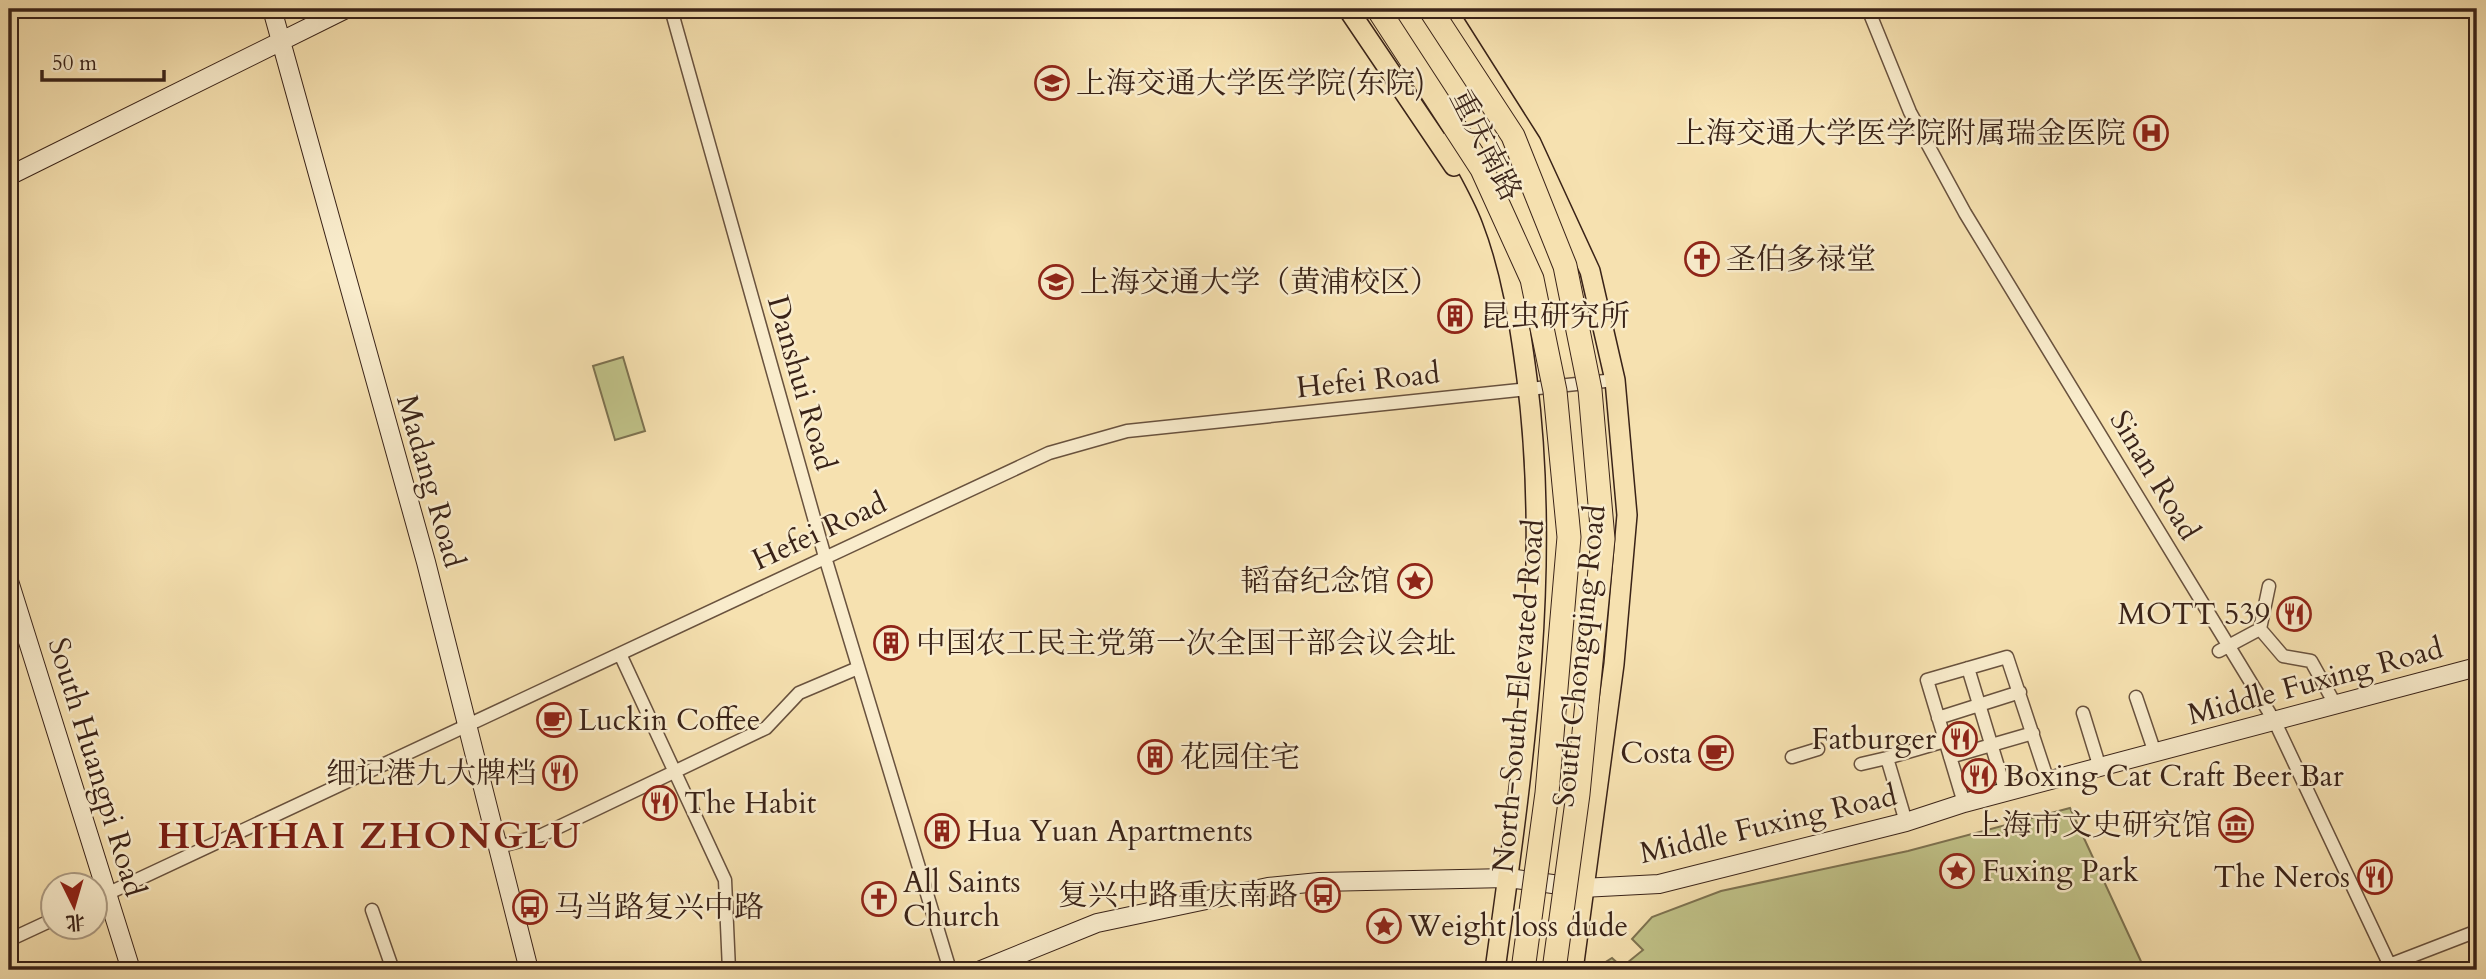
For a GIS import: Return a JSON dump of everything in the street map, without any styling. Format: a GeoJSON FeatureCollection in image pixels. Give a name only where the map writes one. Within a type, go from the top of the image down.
{"type":"FeatureCollection","features":[{"type":"Feature","properties":{"kind":"highway","name":"North-South Elevated Road"},"geometry":{"type":"LineString","coordinates":[[1376,9],[1482,169],[1532,279],[1555,391],[1569,537],[1547,793],[1523,970]]}},
{"type":"Feature","properties":{"kind":"highway"},"geometry":{"type":"LineString","coordinates":[[1443,10],[1513,136],[1565,266],[1590,390],[1603,539],[1578,794],[1554,970]]}},
{"type":"Feature","properties":{"kind":"main road","name":"South Chongqing Road"},"geometry":{"type":"LineString","coordinates":[[1348,9],[1459,172],[1510,279],[1520,319],[1533,430],[1538,571],[1531,680],[1508,878]]}},
{"type":"Feature","properties":{"kind":"main road","name":"重庆南路"},"geometry":{"type":"LineString","coordinates":[[1376,9],[1444,122],[1492,218],[1510,279]]}},
{"type":"Feature","properties":{"kind":"main road","name":"South Chongqing Road"},"geometry":{"type":"LineString","coordinates":[[1443,10],[1531,143],[1590,271],[1615,380],[1627,515],[1614,664],[1582,888],[1577,958]]}},
{"type":"Feature","properties":{"kind":"main road"},"geometry":{"type":"LineString","coordinates":[[1495,970],[1508,878]]}},
{"type":"Feature","properties":{"kind":"street","name":"Madang Road"},"geometry":{"type":"LineString","coordinates":[[272,9],[426,562],[529,970]]}},
{"type":"Feature","properties":{"kind":"street"},"geometry":{"type":"LineString","coordinates":[[9,176],[346,9]]}},
{"type":"Feature","properties":{"kind":"street","name":"Danshui Road"},"geometry":{"type":"LineString","coordinates":[[671,9],[825,557],[950,970]]}},
{"type":"Feature","properties":{"kind":"street","name":"Sinan Road"},"geometry":{"type":"LineString","coordinates":[[1868,9],[1910,111],[1965,213],[2224,649],[2275,722],[2391,968]]}},
{"type":"Feature","properties":{"kind":"street","name":"Hefei Road"},"geometry":{"type":"LineString","coordinates":[[108,894],[1049,453],[1102,436],[1615,380]]}},
{"type":"Feature","properties":{"kind":"street","name":"South Huangpi Road"},"geometry":{"type":"LineString","coordinates":[[9,581],[93,870]]}},
{"type":"Feature","properties":{"kind":"street"},"geometry":{"type":"LineString","coordinates":[[2224,649],[2260,629],[2269,586]]}},
{"type":"Feature","properties":{"kind":"street"},"geometry":{"type":"LineString","coordinates":[[2260,629],[2283,656],[2311,661],[2335,704]]}},
{"type":"Feature","properties":{"kind":"street"},"geometry":{"type":"LineString","coordinates":[[620,654],[725,880],[729,970]]}},
{"type":"Feature","properties":{"kind":"street"},"geometry":{"type":"LineString","coordinates":[[1964,803],[1927,680],[2007,657],[2048,781]]}},
{"type":"Feature","properties":{"kind":"street","name":"Middle Fuxing Road"},"geometry":{"type":"LineString","coordinates":[[981,970],[1097,923],[1268,887],[1319,881],[1508,878],[1582,888],[1659,884],[1906,821],[1964,803],[2477,667]]}},
{"type":"Feature","properties":{"kind":"street"},"geometry":{"type":"LineString","coordinates":[[498,847],[542,835],[674,774],[766,728],[799,693],[858,668]]}},
{"type":"Feature","properties":{"kind":"street"},"geometry":{"type":"LineString","coordinates":[[1968,668],[2006,793]]}},
{"type":"Feature","properties":{"kind":"street"},"geometry":{"type":"LineString","coordinates":[[1938,718],[2020,692]]}},
{"type":"Feature","properties":{"kind":"street"},"geometry":{"type":"LineString","coordinates":[[2136,697],[2155,753]]}},
{"type":"Feature","properties":{"kind":"street"},"geometry":{"type":"LineString","coordinates":[[2083,713],[2100,768]]}},
{"type":"Feature","properties":{"kind":"street"},"geometry":{"type":"LineString","coordinates":[[1950,757],[2034,733]]}},
{"type":"Feature","properties":{"kind":"street"},"geometry":{"type":"LineString","coordinates":[[1861,764],[1945,741]]}},
{"type":"Feature","properties":{"kind":"street"},"geometry":{"type":"LineString","coordinates":[[1792,757],[1818,749]]}},
{"type":"Feature","properties":{"kind":"street"},"geometry":{"type":"LineString","coordinates":[[1887,758],[1906,821]]}},
{"type":"Feature","properties":{"kind":"street"},"geometry":{"type":"LineString","coordinates":[[372,910],[393,970]]}},
{"type":"Feature","properties":{"kind":"street","name":"South Huangpi Road"},"geometry":{"type":"LineString","coordinates":[[108,914],[131,970]]}},
{"type":"Feature","properties":{"kind":"street"},"geometry":{"type":"LineString","coordinates":[[9,940],[38,927]]}},
{"type":"Feature","properties":{"kind":"street"},"geometry":{"type":"LineString","coordinates":[[2376,970],[2391,968],[2477,931]]}},
{"type":"Feature","properties":{"kind":"green space"},"geometry":{"type":"Polygon","coordinates":[[[623,357],[645,431],[615,440],[593,366],[623,357]]]}},
{"type":"Feature","properties":{"kind":"green space","name":"Fuxing Park"},"geometry":{"type":"Polygon","coordinates":[[[2070,808],[2145,970],[1593,970],[1612,958],[1622,967],[1643,950],[1632,939],[1652,917],[1721,891],[1908,851],[2070,808]]]}},
{"type":"Feature","properties":{"kind":"place","name":"上海交通大学医学院(东院)"},"geometry":{"type":"Point","coordinates":[1052,83]}},
{"type":"Feature","properties":{"kind":"place","name":"上海交通大学医学院附属瑞金医院"},"geometry":{"type":"Point","coordinates":[2151,133]}},
{"type":"Feature","properties":{"kind":"place","name":"圣伯多禄堂"},"geometry":{"type":"Point","coordinates":[1702,259]}},
{"type":"Feature","properties":{"kind":"place","name":"上海交通大学（黄浦校区）"},"geometry":{"type":"Point","coordinates":[1056,282]}},
{"type":"Feature","properties":{"kind":"place","name":"昆虫研究所"},"geometry":{"type":"Point","coordinates":[1455,316]}},
{"type":"Feature","properties":{"kind":"place","name":"韬奋纪念馆"},"geometry":{"type":"Point","coordinates":[1415,581]}},
{"type":"Feature","properties":{"kind":"place","name":"MOTT 539"},"geometry":{"type":"Point","coordinates":[2294,614]}},
{"type":"Feature","properties":{"kind":"place","name":"中国农工民主党第一次全国干部会议会址"},"geometry":{"type":"Point","coordinates":[891,643]}},
{"type":"Feature","properties":{"kind":"place","name":"Luckin Coffee"},"geometry":{"type":"Point","coordinates":[554,720]}},
{"type":"Feature","properties":{"kind":"place","name":"Fatburger"},"geometry":{"type":"Point","coordinates":[1960,739]}},
{"type":"Feature","properties":{"kind":"place","name":"Costa"},"geometry":{"type":"Point","coordinates":[1716,753]}},
{"type":"Feature","properties":{"kind":"place","name":"花园住宅"},"geometry":{"type":"Point","coordinates":[1155,757]}},
{"type":"Feature","properties":{"kind":"place","name":"细记港九大牌档"},"geometry":{"type":"Point","coordinates":[560,773]}},
{"type":"Feature","properties":{"kind":"place","name":"Boxing Cat Craft Beer Bar"},"geometry":{"type":"Point","coordinates":[1979,776]}},
{"type":"Feature","properties":{"kind":"place","name":"The Habit"},"geometry":{"type":"Point","coordinates":[660,803]}},
{"type":"Feature","properties":{"kind":"place","name":"上海市文史研究馆"},"geometry":{"type":"Point","coordinates":[2236,825]}},
{"type":"Feature","properties":{"kind":"place","name":"Hua Yuan Apartments"},"geometry":{"type":"Point","coordinates":[942,831]}},
{"type":"Feature","properties":{"kind":"place","name":"Fuxing Park"},"geometry":{"type":"Point","coordinates":[1957,871]}},
{"type":"Feature","properties":{"kind":"place","name":"The Neros"},"geometry":{"type":"Point","coordinates":[2375,877]}},
{"type":"Feature","properties":{"kind":"place","name":"复兴中路重庆南路"},"geometry":{"type":"Point","coordinates":[1323,895]}},
{"type":"Feature","properties":{"kind":"place","name":"All Saints Church"},"geometry":{"type":"Point","coordinates":[879,899]}},
{"type":"Feature","properties":{"kind":"place","name":"马当路复兴中路"},"geometry":{"type":"Point","coordinates":[530,907]}},
{"type":"Feature","properties":{"kind":"place","name":"Weight loss dude"},"geometry":{"type":"Point","coordinates":[1384,926]}},
{"type":"Feature","properties":{"kind":"district","name":"HUAIHAI ZHONGLU"},"geometry":{"type":"Point","coordinates":[370,835]}}]}
